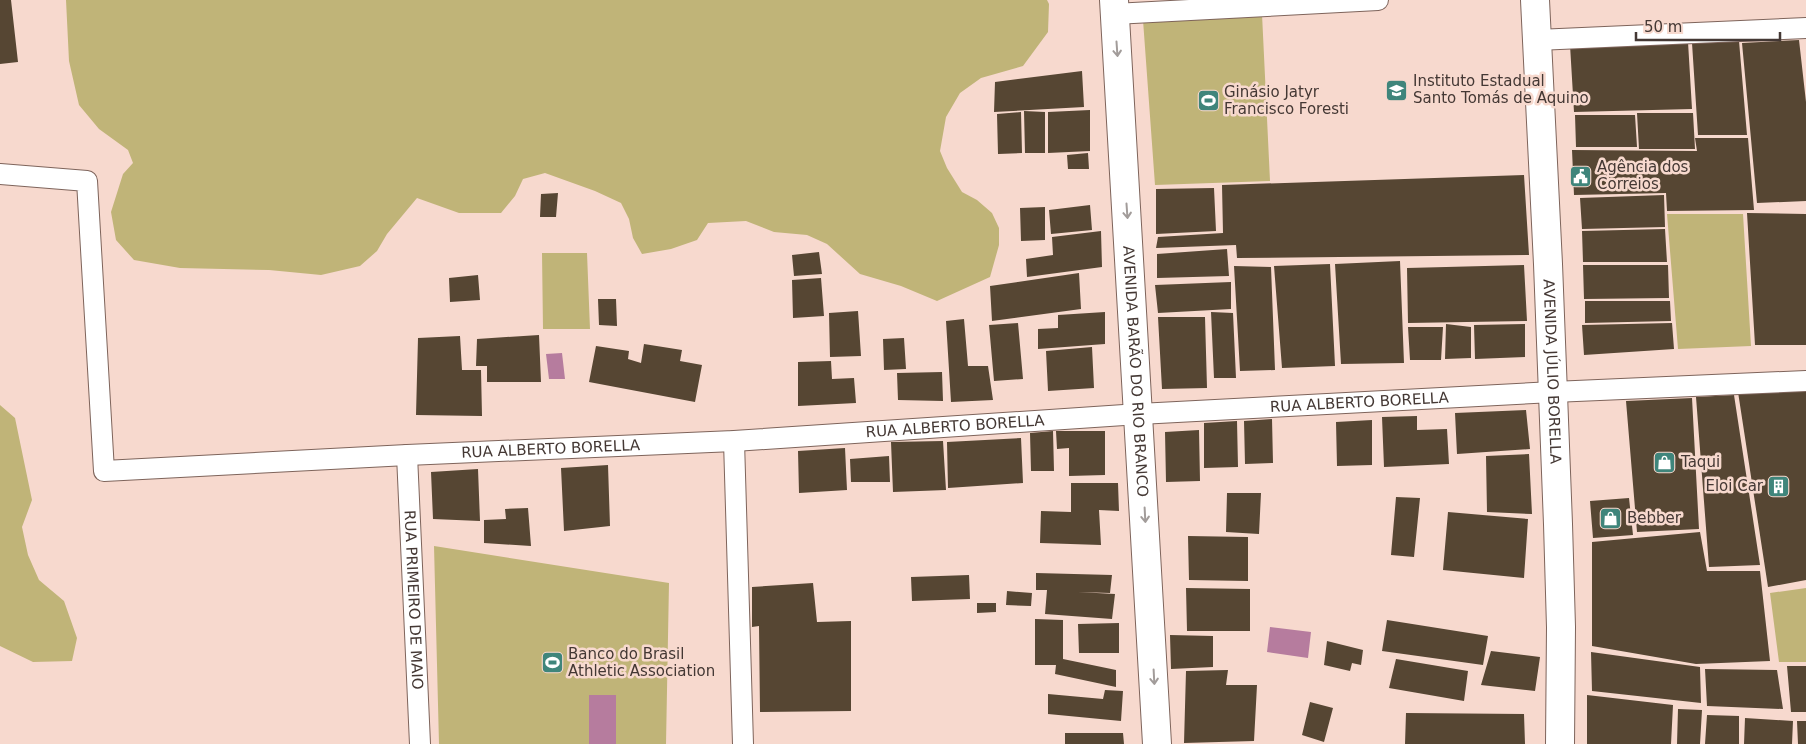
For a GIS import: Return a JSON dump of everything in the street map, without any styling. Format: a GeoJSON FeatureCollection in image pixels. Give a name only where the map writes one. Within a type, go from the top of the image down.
{"type":"FeatureCollection","features":[{"type":"Feature","properties":{"kind":"main road","name":"AVENIDA JÚLIO BORELLA"},"geometry":{"type":"LineString","coordinates":[[1535,0],[1553,392],[1561,627],[1560,744]]}},
{"type":"Feature","properties":{"kind":"main road","name":"AVENIDA BARÃO DO RIO BRANCO"},"geometry":{"type":"LineString","coordinates":[[1114,7],[1157,744]]}},
{"type":"Feature","properties":{"kind":"street"},"geometry":{"type":"LineString","coordinates":[[1114,7],[1378,0]]}},
{"type":"Feature","properties":{"kind":"street"},"geometry":{"type":"LineString","coordinates":[[1537,40],[1806,28]]}},
{"type":"Feature","properties":{"kind":"street","name":"RUA ALBERTO BORELLA"},"geometry":{"type":"LineString","coordinates":[[0,174],[88,180],[104,471],[734,442],[1139,414],[1553,392],[1806,381]]}},
{"type":"Feature","properties":{"kind":"street"},"geometry":{"type":"LineString","coordinates":[[734,442],[743,744]]}},
{"type":"Feature","properties":{"kind":"street","name":"RUA PRIMEIRO DE MAIO"},"geometry":{"type":"LineString","coordinates":[[407,456],[420,744]]}},
{"type":"Feature","properties":{"kind":"shaded area"},"geometry":{"type":"Polygon","coordinates":[[[66,0],[1047,0],[1049,4],[1048,32],[1023,66],[981,78],[960,93],[946,117],[940,151],[947,168],[962,192],[977,200],[992,213],[999,228],[999,245],[990,277],[937,301],[901,286],[860,274],[827,244],[807,235],[774,232],[746,221],[708,223],[697,240],[671,249],[642,254],[633,238],[629,219],[621,203],[595,191],[545,173],[523,179],[515,196],[501,213],[459,213],[417,198],[387,234],[377,251],[360,266],[321,275],[269,270],[180,268],[134,260],[116,240],[111,212],[123,174],[133,163],[128,150],[99,129],[79,105],[69,61],[66,0]]]}},
{"type":"Feature","properties":{"kind":"shaded area","name":"Ginásio Jatyr Francisco Foresti"},"geometry":{"type":"Polygon","coordinates":[[[1262,14],[1270,181],[1155,185],[1143,20],[1262,14]]]}},
{"type":"Feature","properties":{"kind":"shaded area"},"geometry":{"type":"Polygon","coordinates":[[[1667,214],[1743,214],[1751,346],[1678,349],[1667,214]]]}},
{"type":"Feature","properties":{"kind":"shaded area"},"geometry":{"type":"Polygon","coordinates":[[[542,253],[587,253],[590,329],[543,329],[542,253]]]}},
{"type":"Feature","properties":{"kind":"shaded area"},"geometry":{"type":"Polygon","coordinates":[[[562,353],[565,379],[549,379],[546,354],[562,353]]]}},
{"type":"Feature","properties":{"kind":"shaded area"},"geometry":{"type":"Polygon","coordinates":[[[0,405],[15,418],[32,500],[22,527],[28,555],[39,580],[64,601],[77,638],[72,661],[33,662],[0,646],[0,405]]]}},
{"type":"Feature","properties":{"kind":"shaded area","name":"Banco do Brasil Athletic Association"},"geometry":{"type":"Polygon","coordinates":[[[434,546],[669,583],[666,744],[439,744],[434,546]]]}},
{"type":"Feature","properties":{"kind":"shaded area"},"geometry":{"type":"Polygon","coordinates":[[[1806,588],[1806,662],[1779,662],[1770,593],[1806,588]]]}},
{"type":"Feature","properties":{"kind":"shaded area"},"geometry":{"type":"Polygon","coordinates":[[[1270,627],[1311,632],[1308,658],[1267,652],[1270,627]]]}},
{"type":"Feature","properties":{"kind":"shaded area"},"geometry":{"type":"Polygon","coordinates":[[[589,695],[616,695],[616,744],[589,744],[589,695]]]}},
{"type":"Feature","properties":{"kind":"building"},"geometry":{"type":"Polygon","coordinates":[[[0,0],[11,0],[18,62],[0,64],[0,0]]]}},
{"type":"Feature","properties":{"kind":"building"},"geometry":{"type":"Polygon","coordinates":[[[1799,40],[1806,102],[1806,201],[1757,203],[1742,43],[1799,40]]]}},
{"type":"Feature","properties":{"kind":"building"},"geometry":{"type":"Polygon","coordinates":[[[1739,41],[1747,135],[1698,135],[1692,43],[1739,41]]]}},
{"type":"Feature","properties":{"kind":"building"},"geometry":{"type":"Polygon","coordinates":[[[1688,42],[1692,109],[1574,112],[1570,45],[1688,42]]]}},
{"type":"Feature","properties":{"kind":"building"},"geometry":{"type":"Polygon","coordinates":[[[1082,71],[1084,107],[994,112],[995,82],[1082,71]]]}},
{"type":"Feature","properties":{"kind":"building"},"geometry":{"type":"Polygon","coordinates":[[[1090,110],[1090,151],[1048,153],[1048,112],[1090,110]]]}},
{"type":"Feature","properties":{"kind":"building"},"geometry":{"type":"Polygon","coordinates":[[[1024,111],[1045,112],[1045,153],[1025,153],[1024,111]]]}},
{"type":"Feature","properties":{"kind":"building"},"geometry":{"type":"Polygon","coordinates":[[[1021,112],[1022,153],[998,154],[997,114],[1021,112]]]}},
{"type":"Feature","properties":{"kind":"building"},"geometry":{"type":"Polygon","coordinates":[[[1637,113],[1693,113],[1695,149],[1639,149],[1637,113]]]}},
{"type":"Feature","properties":{"kind":"building"},"geometry":{"type":"Polygon","coordinates":[[[1575,115],[1635,115],[1637,147],[1576,147],[1575,115]]]}},
{"type":"Feature","properties":{"kind":"building"},"geometry":{"type":"Polygon","coordinates":[[[1695,138],[1748,138],[1754,210],[1667,211],[1666,193],[1574,195],[1572,150],[1697,151],[1695,138]]]}},
{"type":"Feature","properties":{"kind":"building"},"geometry":{"type":"Polygon","coordinates":[[[1088,153],[1089,169],[1068,169],[1067,155],[1088,153]]]}},
{"type":"Feature","properties":{"kind":"building"},"geometry":{"type":"Polygon","coordinates":[[[1524,175],[1529,255],[1237,258],[1236,245],[1156,248],[1158,237],[1223,233],[1222,185],[1524,175]]]}},
{"type":"Feature","properties":{"kind":"building"},"geometry":{"type":"Polygon","coordinates":[[[1214,188],[1216,231],[1156,234],[1156,189],[1214,188]]]}},
{"type":"Feature","properties":{"kind":"building"},"geometry":{"type":"Polygon","coordinates":[[[558,193],[556,217],[540,217],[541,194],[558,193]]]}},
{"type":"Feature","properties":{"kind":"building"},"geometry":{"type":"Polygon","coordinates":[[[1664,195],[1665,227],[1582,229],[1580,198],[1664,195]]]}},
{"type":"Feature","properties":{"kind":"building"},"geometry":{"type":"Polygon","coordinates":[[[1090,205],[1092,230],[1051,234],[1049,210],[1090,205]]]}},
{"type":"Feature","properties":{"kind":"building"},"geometry":{"type":"Polygon","coordinates":[[[1045,207],[1045,240],[1021,241],[1020,208],[1045,207]]]}},
{"type":"Feature","properties":{"kind":"building"},"geometry":{"type":"Polygon","coordinates":[[[1747,213],[1806,214],[1806,345],[1755,345],[1747,213]]]}},
{"type":"Feature","properties":{"kind":"building"},"geometry":{"type":"Polygon","coordinates":[[[1665,229],[1667,262],[1583,262],[1582,231],[1665,229]]]}},
{"type":"Feature","properties":{"kind":"building"},"geometry":{"type":"Polygon","coordinates":[[[1101,231],[1102,267],[1027,277],[1026,259],[1053,255],[1052,237],[1101,231]]]}},
{"type":"Feature","properties":{"kind":"building"},"geometry":{"type":"Polygon","coordinates":[[[1227,249],[1229,276],[1157,278],[1157,254],[1227,249]]]}},
{"type":"Feature","properties":{"kind":"building"},"geometry":{"type":"Polygon","coordinates":[[[819,252],[822,274],[794,276],[792,255],[819,252]]]}},
{"type":"Feature","properties":{"kind":"building"},"geometry":{"type":"Polygon","coordinates":[[[1400,261],[1404,363],[1341,364],[1335,264],[1400,261]]]}},
{"type":"Feature","properties":{"kind":"building"},"geometry":{"type":"Polygon","coordinates":[[[1330,264],[1335,366],[1282,368],[1274,266],[1330,264]]]}},
{"type":"Feature","properties":{"kind":"building"},"geometry":{"type":"Polygon","coordinates":[[[1524,265],[1527,321],[1408,323],[1407,268],[1524,265]]]}},
{"type":"Feature","properties":{"kind":"building"},"geometry":{"type":"Polygon","coordinates":[[[1583,265],[1668,265],[1669,298],[1584,299],[1583,265]]]}},
{"type":"Feature","properties":{"kind":"building"},"geometry":{"type":"Polygon","coordinates":[[[1234,266],[1271,267],[1275,370],[1240,371],[1234,266]]]}},
{"type":"Feature","properties":{"kind":"building"},"geometry":{"type":"Polygon","coordinates":[[[1079,273],[1081,309],[992,321],[990,286],[1079,273]]]}},
{"type":"Feature","properties":{"kind":"building"},"geometry":{"type":"Polygon","coordinates":[[[478,275],[480,300],[450,302],[449,278],[478,275]]]}},
{"type":"Feature","properties":{"kind":"building"},"geometry":{"type":"Polygon","coordinates":[[[821,278],[824,316],[793,318],[792,280],[821,278]]]}},
{"type":"Feature","properties":{"kind":"building"},"geometry":{"type":"Polygon","coordinates":[[[1231,282],[1231,309],[1158,313],[1155,285],[1231,282]]]}},
{"type":"Feature","properties":{"kind":"building"},"geometry":{"type":"Polygon","coordinates":[[[598,299],[616,299],[617,326],[599,325],[598,299]]]}},
{"type":"Feature","properties":{"kind":"building"},"geometry":{"type":"Polygon","coordinates":[[[1585,301],[1670,301],[1671,321],[1585,323],[1585,301]]]}},
{"type":"Feature","properties":{"kind":"building"},"geometry":{"type":"Polygon","coordinates":[[[858,311],[861,356],[830,357],[829,313],[858,311]]]}},
{"type":"Feature","properties":{"kind":"building"},"geometry":{"type":"Polygon","coordinates":[[[1105,312],[1105,344],[1038,349],[1038,329],[1058,328],[1058,315],[1105,312]]]}},
{"type":"Feature","properties":{"kind":"building"},"geometry":{"type":"Polygon","coordinates":[[[1211,312],[1233,313],[1236,378],[1214,378],[1211,312]]]}},
{"type":"Feature","properties":{"kind":"building"},"geometry":{"type":"Polygon","coordinates":[[[1158,317],[1205,317],[1207,388],[1162,389],[1158,317]]]}},
{"type":"Feature","properties":{"kind":"building"},"geometry":{"type":"Polygon","coordinates":[[[964,319],[968,366],[988,366],[993,400],[951,402],[946,321],[964,319]]]}},
{"type":"Feature","properties":{"kind":"building"},"geometry":{"type":"Polygon","coordinates":[[[1018,323],[1023,379],[994,381],[989,325],[1018,323]]]}},
{"type":"Feature","properties":{"kind":"building"},"geometry":{"type":"Polygon","coordinates":[[[1672,323],[1674,349],[1584,355],[1582,325],[1672,323]]]}},
{"type":"Feature","properties":{"kind":"building"},"geometry":{"type":"Polygon","coordinates":[[[1446,324],[1471,327],[1471,358],[1445,359],[1446,324]]]}},
{"type":"Feature","properties":{"kind":"building"},"geometry":{"type":"Polygon","coordinates":[[[1525,324],[1525,357],[1475,359],[1474,325],[1525,324]]]}},
{"type":"Feature","properties":{"kind":"building"},"geometry":{"type":"Polygon","coordinates":[[[1408,327],[1443,327],[1441,360],[1410,360],[1408,327]]]}},
{"type":"Feature","properties":{"kind":"building"},"geometry":{"type":"Polygon","coordinates":[[[539,335],[541,382],[487,382],[487,366],[476,366],[477,339],[539,335]]]}},
{"type":"Feature","properties":{"kind":"building"},"geometry":{"type":"Polygon","coordinates":[[[460,336],[462,370],[481,370],[482,416],[416,415],[418,338],[460,336]]]}},
{"type":"Feature","properties":{"kind":"building"},"geometry":{"type":"Polygon","coordinates":[[[904,338],[906,369],[884,370],[883,339],[904,338]]]}},
{"type":"Feature","properties":{"kind":"building"},"geometry":{"type":"Polygon","coordinates":[[[644,344],[682,350],[680,361],[702,365],[695,402],[589,382],[596,346],[629,351],[628,359],[641,363],[644,344]]]}},
{"type":"Feature","properties":{"kind":"building"},"geometry":{"type":"Polygon","coordinates":[[[1092,347],[1094,388],[1048,391],[1046,351],[1092,347]]]}},
{"type":"Feature","properties":{"kind":"building"},"geometry":{"type":"Polygon","coordinates":[[[831,361],[832,379],[854,378],[856,403],[798,406],[798,362],[831,361]]]}},
{"type":"Feature","properties":{"kind":"building"},"geometry":{"type":"Polygon","coordinates":[[[942,372],[943,401],[898,400],[897,373],[942,372]]]}},
{"type":"Feature","properties":{"kind":"building","name":"Eloi Car"},"geometry":{"type":"Polygon","coordinates":[[[1806,388],[1806,580],[1768,587],[1738,392],[1806,388]]]}},
{"type":"Feature","properties":{"kind":"building"},"geometry":{"type":"Polygon","coordinates":[[[1734,395],[1760,565],[1709,567],[1696,397],[1734,395]]]}},
{"type":"Feature","properties":{"kind":"building"},"geometry":{"type":"Polygon","coordinates":[[[1692,398],[1699,529],[1637,532],[1626,401],[1692,398]]]}},
{"type":"Feature","properties":{"kind":"building"},"geometry":{"type":"Polygon","coordinates":[[[1526,410],[1530,449],[1457,454],[1455,413],[1526,410]]]}},
{"type":"Feature","properties":{"kind":"building"},"geometry":{"type":"Polygon","coordinates":[[[1417,416],[1417,430],[1447,429],[1449,464],[1384,467],[1382,417],[1417,416]]]}},
{"type":"Feature","properties":{"kind":"building"},"geometry":{"type":"Polygon","coordinates":[[[1272,419],[1273,463],[1245,464],[1244,421],[1272,419]]]}},
{"type":"Feature","properties":{"kind":"building"},"geometry":{"type":"Polygon","coordinates":[[[1372,420],[1372,465],[1337,466],[1336,422],[1372,420]]]}},
{"type":"Feature","properties":{"kind":"building"},"geometry":{"type":"Polygon","coordinates":[[[1237,421],[1238,467],[1204,468],[1204,423],[1237,421]]]}},
{"type":"Feature","properties":{"kind":"building"},"geometry":{"type":"Polygon","coordinates":[[[1199,430],[1200,481],[1166,482],[1165,432],[1199,430]]]}},
{"type":"Feature","properties":{"kind":"building"},"geometry":{"type":"Polygon","coordinates":[[[1053,431],[1054,471],[1031,471],[1030,433],[1053,431]]]}},
{"type":"Feature","properties":{"kind":"building"},"geometry":{"type":"Polygon","coordinates":[[[1056,431],[1105,431],[1105,475],[1069,476],[1069,448],[1057,449],[1056,431]]]}},
{"type":"Feature","properties":{"kind":"building"},"geometry":{"type":"Polygon","coordinates":[[[1021,438],[1023,483],[948,488],[947,442],[1021,438]]]}},
{"type":"Feature","properties":{"kind":"building"},"geometry":{"type":"Polygon","coordinates":[[[943,441],[946,490],[893,492],[891,442],[943,441]]]}},
{"type":"Feature","properties":{"kind":"building"},"geometry":{"type":"Polygon","coordinates":[[[845,448],[847,490],[799,493],[798,451],[845,448]]]}},
{"type":"Feature","properties":{"kind":"building"},"geometry":{"type":"Polygon","coordinates":[[[1529,454],[1532,514],[1487,512],[1486,456],[1529,454]]]}},
{"type":"Feature","properties":{"kind":"building"},"geometry":{"type":"Polygon","coordinates":[[[889,456],[890,482],[851,482],[850,459],[889,456]]]}},
{"type":"Feature","properties":{"kind":"building"},"geometry":{"type":"Polygon","coordinates":[[[608,465],[610,526],[564,531],[561,468],[608,465]]]}},
{"type":"Feature","properties":{"kind":"building"},"geometry":{"type":"Polygon","coordinates":[[[478,469],[480,521],[433,519],[431,472],[478,469]]]}},
{"type":"Feature","properties":{"kind":"building"},"geometry":{"type":"Polygon","coordinates":[[[1071,483],[1118,483],[1119,511],[1099,510],[1101,545],[1040,543],[1041,511],[1071,512],[1071,483]]]}},
{"type":"Feature","properties":{"kind":"building"},"geometry":{"type":"Polygon","coordinates":[[[1227,493],[1261,493],[1259,534],[1226,532],[1227,493]]]}},
{"type":"Feature","properties":{"kind":"building"},"geometry":{"type":"Polygon","coordinates":[[[1396,497],[1420,498],[1414,557],[1391,555],[1396,497]]]}},
{"type":"Feature","properties":{"kind":"building","name":"Bebber"},"geometry":{"type":"Polygon","coordinates":[[[1629,498],[1633,535],[1593,538],[1590,501],[1629,498]]]}},
{"type":"Feature","properties":{"kind":"building"},"geometry":{"type":"Polygon","coordinates":[[[528,508],[531,546],[484,543],[484,520],[506,519],[505,509],[528,508]]]}},
{"type":"Feature","properties":{"kind":"building"},"geometry":{"type":"Polygon","coordinates":[[[1448,512],[1528,519],[1524,578],[1443,570],[1448,512]]]}},
{"type":"Feature","properties":{"kind":"building"},"geometry":{"type":"Polygon","coordinates":[[[1700,532],[1707,571],[1760,571],[1770,661],[1696,664],[1592,646],[1592,542],[1700,532]]]}},
{"type":"Feature","properties":{"kind":"building"},"geometry":{"type":"Polygon","coordinates":[[[1188,536],[1248,537],[1248,581],[1189,580],[1188,536]]]}},
{"type":"Feature","properties":{"kind":"building"},"geometry":{"type":"Polygon","coordinates":[[[1036,573],[1112,575],[1110,593],[1078,592],[1115,594],[1112,619],[1045,614],[1047,590],[1036,590],[1036,573]]]}},
{"type":"Feature","properties":{"kind":"building"},"geometry":{"type":"Polygon","coordinates":[[[969,575],[970,599],[912,601],[911,577],[969,575]]]}},
{"type":"Feature","properties":{"kind":"building"},"geometry":{"type":"Polygon","coordinates":[[[813,583],[817,622],[851,621],[851,711],[760,712],[759,626],[752,627],[752,587],[813,583]]]}},
{"type":"Feature","properties":{"kind":"building"},"geometry":{"type":"Polygon","coordinates":[[[1186,588],[1250,589],[1250,631],[1187,631],[1186,588]]]}},
{"type":"Feature","properties":{"kind":"building"},"geometry":{"type":"Polygon","coordinates":[[[1007,591],[1032,593],[1031,606],[1006,605],[1007,591]]]}},
{"type":"Feature","properties":{"kind":"building"},"geometry":{"type":"Polygon","coordinates":[[[977,603],[996,603],[996,612],[977,613],[977,603]]]}},
{"type":"Feature","properties":{"kind":"building"},"geometry":{"type":"Polygon","coordinates":[[[1035,619],[1063,620],[1063,659],[1116,670],[1116,687],[1055,674],[1056,665],[1035,665],[1035,619]]]}},
{"type":"Feature","properties":{"kind":"building"},"geometry":{"type":"Polygon","coordinates":[[[1387,620],[1488,636],[1483,665],[1382,651],[1387,620]]]}},
{"type":"Feature","properties":{"kind":"building"},"geometry":{"type":"Polygon","coordinates":[[[1119,623],[1119,653],[1079,653],[1078,624],[1119,623]]]}},
{"type":"Feature","properties":{"kind":"building"},"geometry":{"type":"Polygon","coordinates":[[[1170,635],[1213,636],[1213,667],[1171,669],[1170,635]]]}},
{"type":"Feature","properties":{"kind":"building"},"geometry":{"type":"Polygon","coordinates":[[[1327,641],[1363,650],[1361,665],[1352,663],[1350,671],[1324,665],[1327,641]]]}},
{"type":"Feature","properties":{"kind":"building"},"geometry":{"type":"Polygon","coordinates":[[[1491,651],[1540,657],[1535,691],[1481,685],[1491,651]]]}},
{"type":"Feature","properties":{"kind":"building"},"geometry":{"type":"Polygon","coordinates":[[[1591,652],[1700,667],[1701,703],[1592,691],[1591,652]]]}},
{"type":"Feature","properties":{"kind":"building"},"geometry":{"type":"Polygon","coordinates":[[[1396,659],[1468,671],[1464,701],[1389,688],[1396,659]]]}},
{"type":"Feature","properties":{"kind":"building"},"geometry":{"type":"Polygon","coordinates":[[[1787,666],[1806,666],[1806,712],[1791,712],[1787,666]]]}},
{"type":"Feature","properties":{"kind":"building"},"geometry":{"type":"Polygon","coordinates":[[[1705,669],[1777,670],[1783,709],[1707,706],[1705,669]]]}},
{"type":"Feature","properties":{"kind":"building"},"geometry":{"type":"Polygon","coordinates":[[[1228,670],[1226,685],[1257,685],[1254,741],[1184,743],[1186,671],[1228,670]]]}},
{"type":"Feature","properties":{"kind":"building"},"geometry":{"type":"Polygon","coordinates":[[[1105,690],[1123,691],[1121,721],[1048,714],[1048,694],[1103,699],[1105,690]]]}},
{"type":"Feature","properties":{"kind":"building"},"geometry":{"type":"Polygon","coordinates":[[[1587,695],[1673,705],[1671,744],[1587,744],[1587,695]]]}},
{"type":"Feature","properties":{"kind":"building"},"geometry":{"type":"Polygon","coordinates":[[[1310,702],[1333,708],[1324,742],[1302,735],[1310,702]]]}},
{"type":"Feature","properties":{"kind":"building"},"geometry":{"type":"Polygon","coordinates":[[[1678,709],[1702,710],[1700,744],[1677,744],[1678,709]]]}},
{"type":"Feature","properties":{"kind":"building"},"geometry":{"type":"Polygon","coordinates":[[[1406,713],[1524,714],[1525,744],[1405,744],[1406,713]]]}},
{"type":"Feature","properties":{"kind":"building"},"geometry":{"type":"Polygon","coordinates":[[[1707,715],[1739,716],[1739,744],[1705,744],[1707,715]]]}},
{"type":"Feature","properties":{"kind":"building"},"geometry":{"type":"Polygon","coordinates":[[[1745,718],[1793,721],[1792,744],[1744,744],[1745,718]]]}},
{"type":"Feature","properties":{"kind":"building"},"geometry":{"type":"Polygon","coordinates":[[[1797,721],[1806,721],[1806,744],[1798,744],[1797,721]]]}},
{"type":"Feature","properties":{"kind":"building"},"geometry":{"type":"Polygon","coordinates":[[[1065,733],[1123,733],[1124,744],[1065,744],[1065,733]]]}},
{"type":"Feature","properties":{"kind":"place","name":"Instituto Estadual Santo Tomás de Aquino"},"geometry":{"type":"Point","coordinates":[1397,90]}},
{"type":"Feature","properties":{"kind":"place","name":"Ginásio Jatyr Francisco Foresti"},"geometry":{"type":"Point","coordinates":[1208,101]}},
{"type":"Feature","properties":{"kind":"place","name":"Agência dos Correios"},"geometry":{"type":"Point","coordinates":[1581,176]}},
{"type":"Feature","properties":{"kind":"place","name":"Taqui"},"geometry":{"type":"Point","coordinates":[1665,462]}},
{"type":"Feature","properties":{"kind":"place","name":"Eloi Car"},"geometry":{"type":"Point","coordinates":[1779,486]}},
{"type":"Feature","properties":{"kind":"place","name":"Bebber"},"geometry":{"type":"Point","coordinates":[1611,518]}},
{"type":"Feature","properties":{"kind":"place","name":"Banco do Brasil Athletic Association"},"geometry":{"type":"Point","coordinates":[552,663]}}]}
